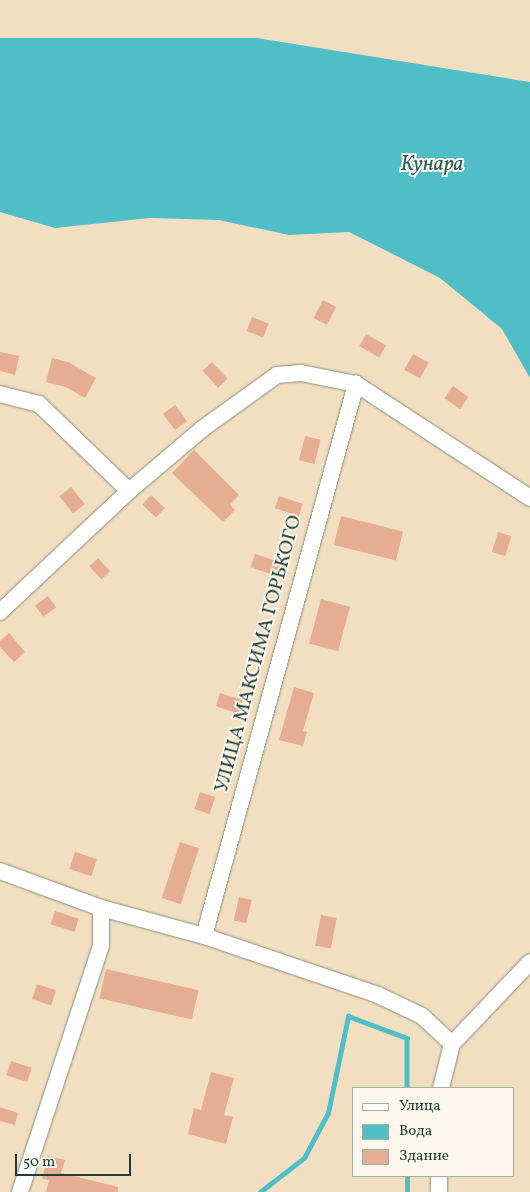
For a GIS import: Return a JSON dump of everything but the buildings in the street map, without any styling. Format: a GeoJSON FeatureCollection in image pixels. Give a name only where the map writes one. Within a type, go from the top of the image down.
{"type":"FeatureCollection","features":[{"type":"Feature","properties":{"kind":"street"},"geometry":{"type":"LineString","coordinates":[[0,612],[129,491],[202,429],[277,375],[301,373],[356,384],[530,498]]}},
{"type":"Feature","properties":{"kind":"street","name":"УЛИЦА МАКСИМА ГОРЬКОГО"},"geometry":{"type":"LineString","coordinates":[[204,936],[356,384]]}},
{"type":"Feature","properties":{"kind":"street"},"geometry":{"type":"LineString","coordinates":[[0,394],[39,404],[129,491]]}},
{"type":"Feature","properties":{"kind":"street"},"geometry":{"type":"LineString","coordinates":[[0,870],[101,908],[204,936],[378,995],[422,1016],[452,1044]]}},
{"type":"Feature","properties":{"kind":"street"},"geometry":{"type":"LineString","coordinates":[[20,1192],[101,946],[101,908]]}},
{"type":"Feature","properties":{"kind":"street"},"geometry":{"type":"LineString","coordinates":[[442,1087],[452,1044],[530,962]]}},
{"type":"Feature","properties":{"kind":"street"},"geometry":{"type":"LineString","coordinates":[[439,1192],[440,1177]]}},
{"type":"Feature","properties":{"kind":"water","name":"Кунара"},"geometry":{"type":"Polygon","coordinates":[[[0,38],[257,38],[530,82],[530,378],[502,329],[440,278],[349,232],[289,235],[219,220],[150,218],[55,228],[0,212],[0,38]]]}},
{"type":"Feature","properties":{"kind":"waterway"},"geometry":{"type":"LineString","coordinates":[[260,1192],[304,1158],[328,1113],[348,1016],[407,1038],[407,1087]]}},
{"type":"Feature","properties":{"kind":"waterway"},"geometry":{"type":"LineString","coordinates":[[407,1177],[407,1192]]}}]}
